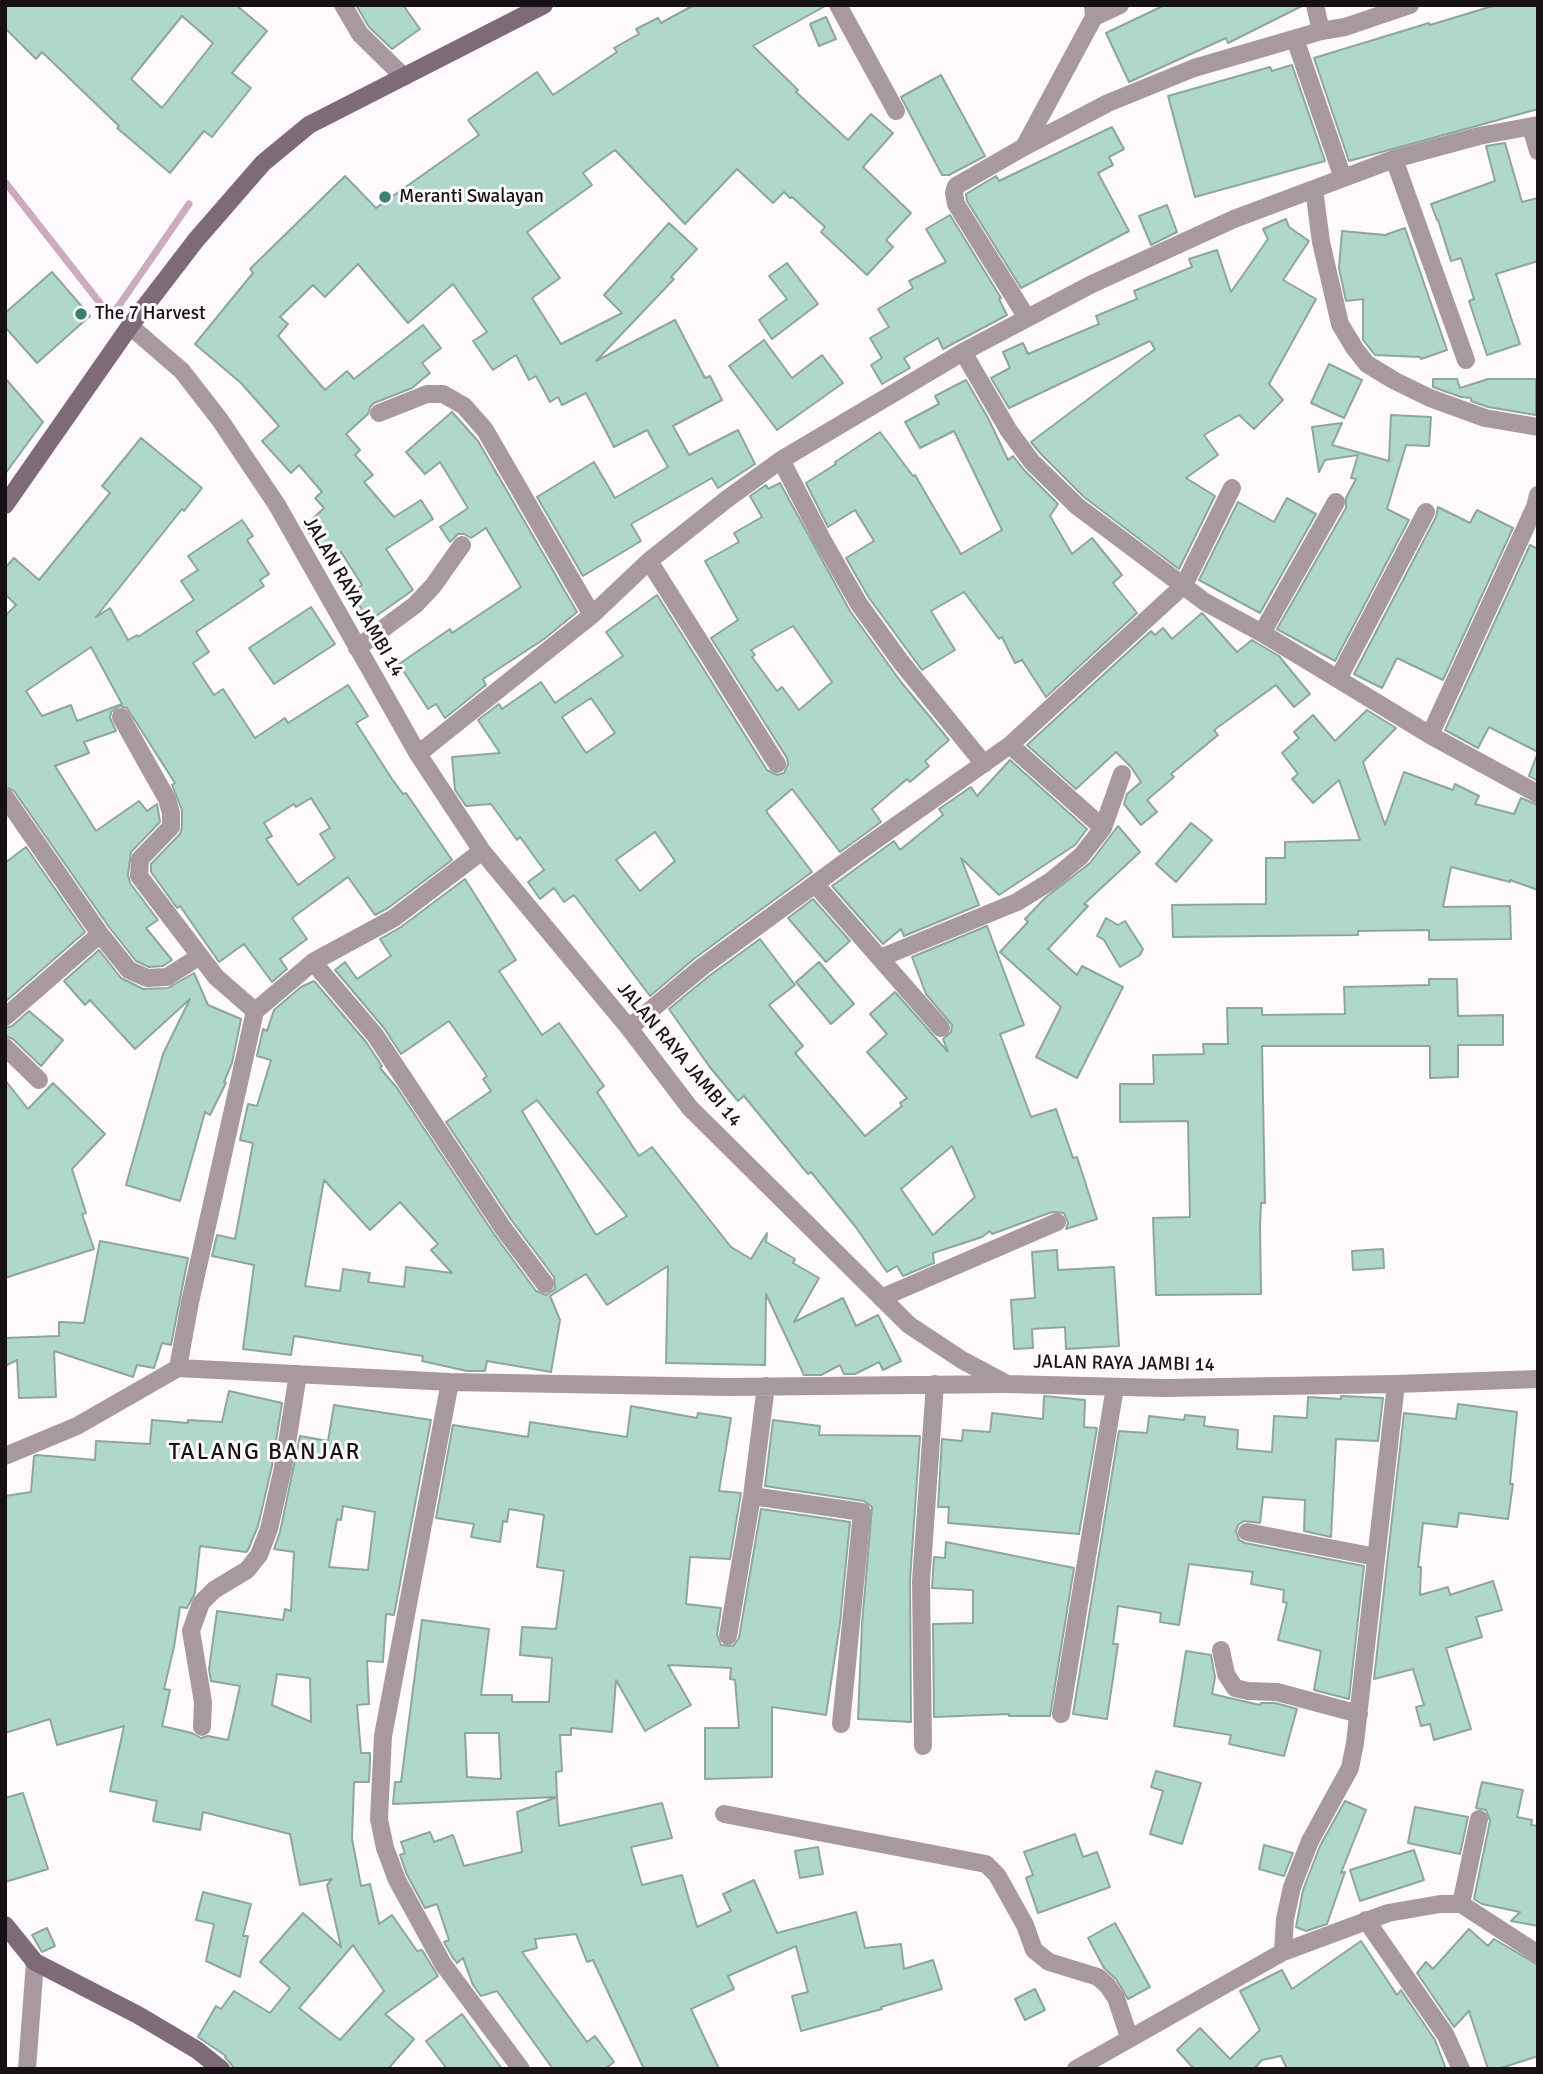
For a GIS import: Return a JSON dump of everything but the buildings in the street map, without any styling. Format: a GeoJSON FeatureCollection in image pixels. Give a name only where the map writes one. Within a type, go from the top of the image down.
{"type":"FeatureCollection","features":[{"type":"Feature","properties":{"kind":"street"},"geometry":{"type":"LineString","coordinates":[[343,5],[360,34],[404,77]]}},
{"type":"Feature","properties":{"kind":"street"},"geometry":{"type":"LineString","coordinates":[[5,505],[130,326],[196,240],[262,163],[309,125],[544,5]]}},
{"type":"Feature","properties":{"kind":"street"},"geometry":{"type":"LineString","coordinates":[[838,5],[896,111]]}},
{"type":"Feature","properties":{"kind":"street"},"geometry":{"type":"LineString","coordinates":[[1024,146],[1093,11],[1120,5]]}},
{"type":"Feature","properties":{"kind":"street"},"geometry":{"type":"LineString","coordinates":[[1315,5],[1321,31]]}},
{"type":"Feature","properties":{"kind":"street"},"geometry":{"type":"LineString","coordinates":[[1027,318],[956,204],[954,193],[957,186],[1024,146],[1108,103],[1194,68],[1321,31],[1345,27],[1410,5]]}},
{"type":"Feature","properties":{"kind":"street"},"geometry":{"type":"LineString","coordinates":[[1295,39],[1343,178]]}},
{"type":"Feature","properties":{"kind":"street"},"geometry":{"type":"LineString","coordinates":[[418,754],[592,615],[649,561],[727,499],[781,460],[963,352],[1092,284],[1234,219],[1394,159],[1479,136],[1534,126],[1538,150]]}},
{"type":"Feature","properties":{"kind":"street"},"geometry":{"type":"LineString","coordinates":[[1394,159],[1466,360]]}},
{"type":"Feature","properties":{"kind":"street"},"geometry":{"type":"LineString","coordinates":[[1314,189],[1321,242],[1340,324],[1367,364],[1430,398],[1485,418],[1538,427]]}},
{"type":"Feature","properties":{"kind":"street","name":"JALAN RAYA JAMBI 14"},"geometry":{"type":"LineString","coordinates":[[130,326],[182,371],[220,420],[277,505],[418,754],[482,851],[629,1028],[690,1108],[909,1325],[962,1360],[1007,1384],[1164,1388],[1538,1379]]}},
{"type":"Feature","properties":{"kind":"street"},"geometry":{"type":"LineString","coordinates":[[963,352],[1009,431],[1052,484],[1077,506],[1205,602],[1262,633],[1430,735],[1538,794]]}},
{"type":"Feature","properties":{"kind":"street"},"geometry":{"type":"LineString","coordinates":[[379,413],[427,394],[443,394],[464,406],[485,430],[592,615]]}},
{"type":"Feature","properties":{"kind":"street"},"geometry":{"type":"LineString","coordinates":[[781,460],[822,541],[859,604],[901,662],[984,764]]}},
{"type":"Feature","properties":{"kind":"street"},"geometry":{"type":"LineString","coordinates":[[629,1028],[702,967],[1010,745],[1184,585],[1232,488]]}},
{"type":"Feature","properties":{"kind":"street"},"geometry":{"type":"LineString","coordinates":[[1430,735],[1535,507],[1538,495]]}},
{"type":"Feature","properties":{"kind":"street"},"geometry":{"type":"LineString","coordinates":[[1262,633],[1336,502]]}},
{"type":"Feature","properties":{"kind":"street"},"geometry":{"type":"LineString","coordinates":[[1338,679],[1426,512]]}},
{"type":"Feature","properties":{"kind":"street"},"geometry":{"type":"LineString","coordinates":[[357,648],[415,605],[433,586],[462,545]]}},
{"type":"Feature","properties":{"kind":"street"},"geometry":{"type":"LineString","coordinates":[[649,561],[777,764]]}},
{"type":"Feature","properties":{"kind":"street"},"geometry":{"type":"LineString","coordinates":[[121,718],[167,799],[171,813],[171,827],[140,859],[139,876],[216,976],[255,1012]]}},
{"type":"Feature","properties":{"kind":"street"},"geometry":{"type":"LineString","coordinates":[[1010,745],[1103,828]]}},
{"type":"Feature","properties":{"kind":"street"},"geometry":{"type":"LineString","coordinates":[[880,958],[1017,902],[1051,881],[1081,856],[1103,828],[1122,774]]}},
{"type":"Feature","properties":{"kind":"street"},"geometry":{"type":"LineString","coordinates":[[5,797],[100,934],[129,970],[148,978],[167,977],[200,956]]}},
{"type":"Feature","properties":{"kind":"street"},"geometry":{"type":"LineString","coordinates":[[178,1368],[190,1301],[255,1012],[313,961],[394,918],[482,851]]}},
{"type":"Feature","properties":{"kind":"street"},"geometry":{"type":"LineString","coordinates":[[816,884],[941,1028]]}},
{"type":"Feature","properties":{"kind":"street"},"geometry":{"type":"LineString","coordinates":[[5,1017],[100,934]]}},
{"type":"Feature","properties":{"kind":"street"},"geometry":{"type":"LineString","coordinates":[[313,961],[375,1035],[503,1228],[545,1284]]}},
{"type":"Feature","properties":{"kind":"street"},"geometry":{"type":"LineString","coordinates":[[5,1047],[39,1080]]}},
{"type":"Feature","properties":{"kind":"street"},"geometry":{"type":"LineString","coordinates":[[881,1298],[1058,1222]]}},
{"type":"Feature","properties":{"kind":"street"},"geometry":{"type":"LineString","coordinates":[[5,1456],[77,1426],[178,1368],[450,1382],[766,1386],[1007,1384]]}},
{"type":"Feature","properties":{"kind":"street"},"geometry":{"type":"LineString","coordinates":[[202,1727],[203,1702],[191,1631],[201,1604],[214,1590],[247,1570],[259,1555],[270,1529],[298,1374]]}},
{"type":"Feature","properties":{"kind":"street"},"geometry":{"type":"LineString","coordinates":[[450,1382],[383,1736],[379,1819],[385,1848],[397,1880],[443,1964],[521,2069]]}},
{"type":"Feature","properties":{"kind":"street"},"geometry":{"type":"LineString","coordinates":[[923,1746],[921,1581],[934,1384]]}},
{"type":"Feature","properties":{"kind":"street"},"geometry":{"type":"LineString","coordinates":[[1283,1952],[1285,1919],[1292,1887],[1310,1841],[1350,1768],[1359,1714],[1396,1384]]}},
{"type":"Feature","properties":{"kind":"street"},"geometry":{"type":"LineString","coordinates":[[729,1636],[752,1496],[766,1386]]}},
{"type":"Feature","properties":{"kind":"street"},"geometry":{"type":"LineString","coordinates":[[1061,1714],[1115,1387]]}},
{"type":"Feature","properties":{"kind":"street"},"geometry":{"type":"LineString","coordinates":[[752,1496],[862,1512],[841,1724]]}},
{"type":"Feature","properties":{"kind":"street"},"geometry":{"type":"LineString","coordinates":[[1247,1532],[1376,1557]]}},
{"type":"Feature","properties":{"kind":"street"},"geometry":{"type":"LineString","coordinates":[[1221,1650],[1226,1674],[1235,1688],[1277,1692],[1359,1714]]}},
{"type":"Feature","properties":{"kind":"street"},"geometry":{"type":"LineString","coordinates":[[724,1814],[986,1864],[997,1875],[1025,1925],[1034,1950],[1049,1962],[1098,1978],[1107,1985],[1116,1998],[1129,2037]]}},
{"type":"Feature","properties":{"kind":"street"},"geometry":{"type":"LineString","coordinates":[[1461,1904],[1479,1819]]}},
{"type":"Feature","properties":{"kind":"street"},"geometry":{"type":"LineString","coordinates":[[1076,2069],[1283,1952],[1366,1920],[1410,1909],[1461,1904],[1538,1954]]}},
{"type":"Feature","properties":{"kind":"street"},"geometry":{"type":"LineString","coordinates":[[1366,1920],[1445,2034],[1461,2069]]}},
{"type":"Feature","properties":{"kind":"street"},"geometry":{"type":"LineString","coordinates":[[5,1925],[34,1962],[138,2015],[197,2050],[221,2069]]}},
{"type":"Feature","properties":{"kind":"street"},"geometry":{"type":"LineString","coordinates":[[27,2069],[34,1962]]}},
{"type":"Feature","properties":{"kind":"waterway"},"geometry":{"type":"LineString","coordinates":[[5,182],[111,317],[189,204]]}},
{"type":"Feature","properties":{"kind":"place","name":"Meranti Swalayan"},"geometry":{"type":"Point","coordinates":[385,197]}},
{"type":"Feature","properties":{"kind":"place","name":"The 7 Harvest"},"geometry":{"type":"Point","coordinates":[81,314]}},
{"type":"Feature","properties":{"kind":"district","name":"TALANG BANJAR"},"geometry":{"type":"Point","coordinates":[265,1453]}}]}
